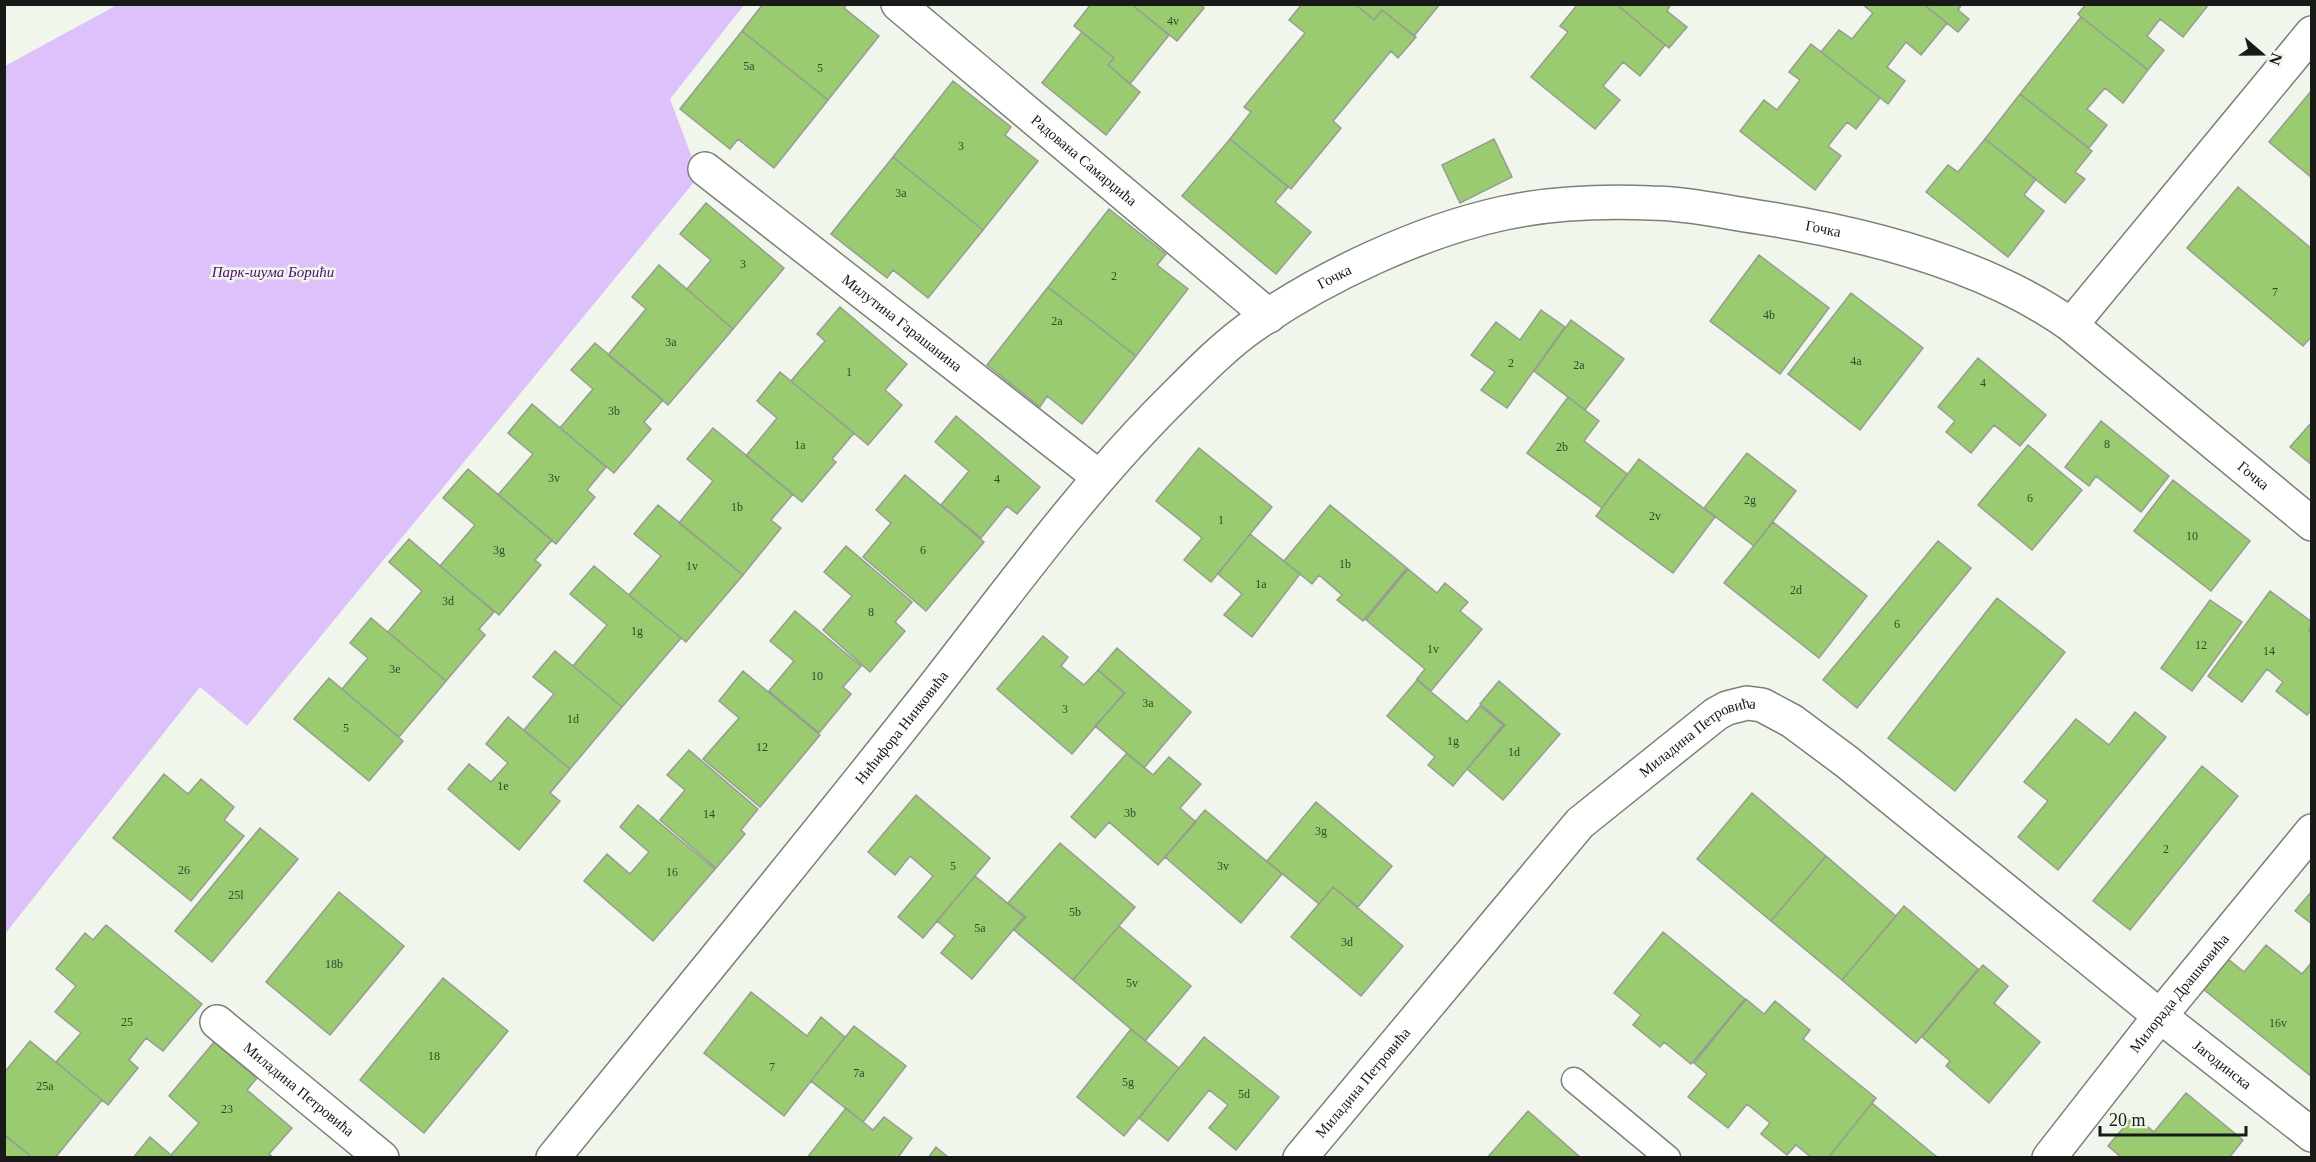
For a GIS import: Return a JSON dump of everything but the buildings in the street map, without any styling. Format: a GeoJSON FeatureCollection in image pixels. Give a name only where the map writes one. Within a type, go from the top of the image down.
{"type":"FeatureCollection","features":[{"type":"Feature","properties":{"kind":"street","name":"Радована Самарџића"},"geometry":{"type":"LineString","coordinates":[[898,4],[1269,316]]}},
{"type":"Feature","properties":{"kind":"street"},"geometry":{"type":"LineString","coordinates":[[2071,325],[2312,33]]}},
{"type":"Feature","properties":{"kind":"street","name":"Милутина Гарашанина"},"geometry":{"type":"LineString","coordinates":[[705,169],[1099,477]]}},
{"type":"Feature","properties":{"kind":"street","name":"Гочка"},"geometry":{"type":"LineString","coordinates":[[1269,316],[1326,282],[1400,247],[1507,212],[1591,204],[1655,202],[1804,224],[1904,249],[2021,293],[2071,325],[2312,524]]}},
{"type":"Feature","properties":{"kind":"street","name":"Нићифора Нинковића"},"geometry":{"type":"LineString","coordinates":[[553,1158],[914,712],[1099,477],[1156,414],[1204,367],[1252,326],[1269,316]]}},
{"type":"Feature","properties":{"kind":"street","name":"Миладина Петровића"},"geometry":{"type":"LineString","coordinates":[[1300,1158],[1580,823],[1716,714],[1727,708],[1747,703],[1762,705],[1792,721],[1847,762],[2160,1017]]}},
{"type":"Feature","properties":{"kind":"street","name":"Милорада Драшковића"},"geometry":{"type":"LineString","coordinates":[[2049,1158],[2160,1017],[2312,831]]}},
{"type":"Feature","properties":{"kind":"street","name":"Јагодинска"},"geometry":{"type":"LineString","coordinates":[[2160,1017],[2312,1135]]}},
{"type":"Feature","properties":{"kind":"street","name":"Миладина Петровића"},"geometry":{"type":"LineString","coordinates":[[217,1022],[382,1158]]}},
{"type":"Feature","properties":{"kind":"lane"},"geometry":{"type":"LineString","coordinates":[[1574,1080],[1668,1158]]}},
{"type":"Feature","properties":{"kind":"green space","name":"Парк-шума Борићи"},"geometry":{"type":"Polygon","coordinates":[[[117,5],[744,5],[670,99],[699,176],[247,726],[200,687],[5,934],[5,66],[117,5]]]}}]}
